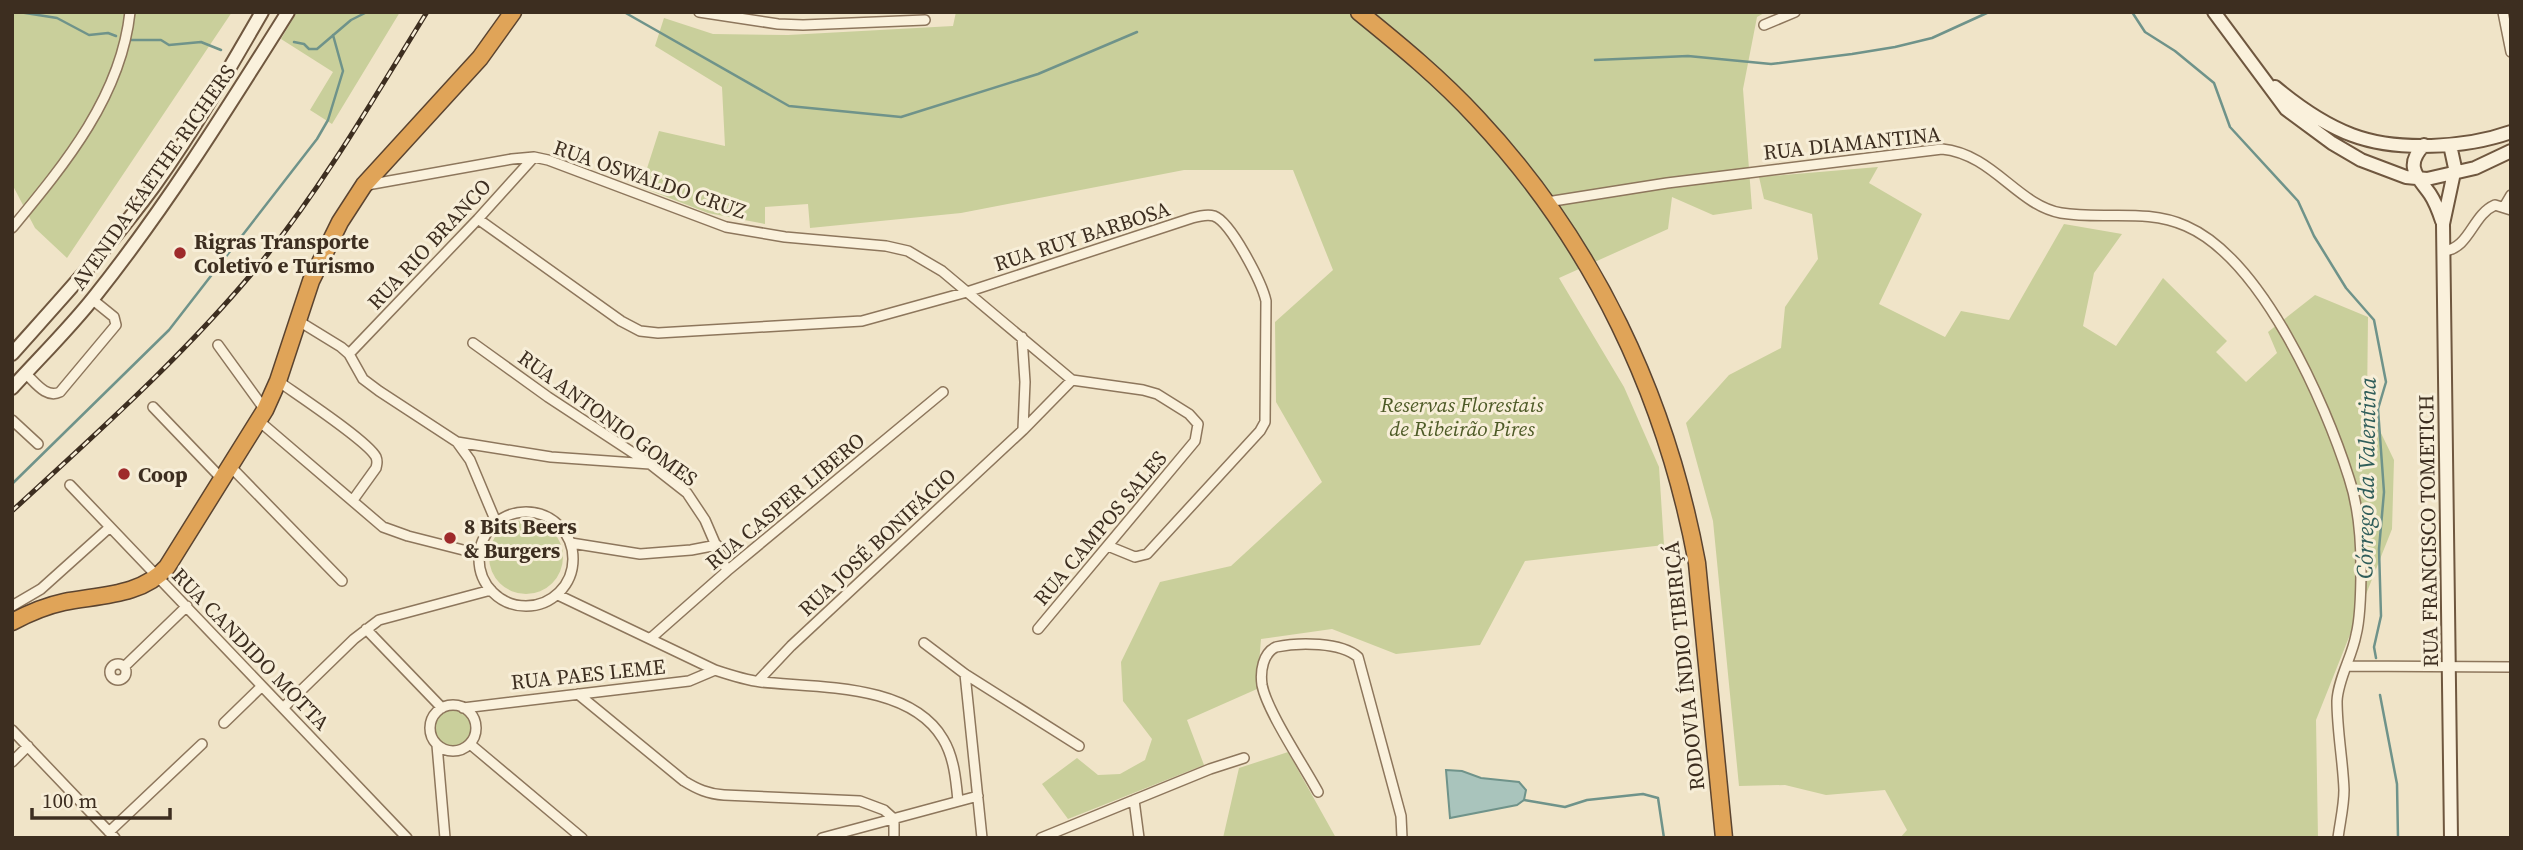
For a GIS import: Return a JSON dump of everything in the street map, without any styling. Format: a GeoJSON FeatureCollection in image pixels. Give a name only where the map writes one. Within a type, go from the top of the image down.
{"type":"FeatureCollection","features":[{"type":"Feature","properties":{"kind":"highway"},"geometry":{"type":"LineString","coordinates":[[12,622],[33,604],[65,602],[125,591],[158,577],[186,539],[262,415],[278,381],[297,320],[325,249],[364,186],[480,58],[513,12]]}},
{"type":"Feature","properties":{"kind":"highway","name":"RODOVIA ÍNDIO TIBIRIÇÁ"},"geometry":{"type":"LineString","coordinates":[[1359,12],[1411,54],[1478,119],[1547,202],[1593,273],[1634,353],[1676,471],[1689,519],[1697,563],[1724,838]]}},
{"type":"Feature","properties":{"kind":"main road","name":"AVENIDA KAETHE RICHERS"},"geometry":{"type":"LineString","coordinates":[[12,354],[79,278],[154,186],[217,91],[262,12]]}},
{"type":"Feature","properties":{"kind":"main road","name":"AVENIDA KAETHE RICHERS"},"geometry":{"type":"LineString","coordinates":[[12,388],[93,300],[230,103],[288,12]]}},
{"type":"Feature","properties":{"kind":"main road"},"geometry":{"type":"LineString","coordinates":[[2214,12],[2286,108],[2332,143],[2387,172],[2417,178],[2436,178],[2475,168],[2511,151]]}},
{"type":"Feature","properties":{"kind":"main road"},"geometry":{"type":"LineString","coordinates":[[2255,67],[2304,110],[2355,136],[2384,143],[2450,145],[2511,132]]}},
{"type":"Feature","properties":{"kind":"main road"},"geometry":{"type":"LineString","coordinates":[[2417,178],[2413,165],[2424,145]]}},
{"type":"Feature","properties":{"kind":"main road","name":"RUA FRANCISCO TOMETICH"},"geometry":{"type":"LineString","coordinates":[[2450,145],[2455,160],[2454,174],[2443,225],[2451,838]]}},
{"type":"Feature","properties":{"kind":"main road"},"geometry":{"type":"LineString","coordinates":[[2449,193],[2475,168]]}},
{"type":"Feature","properties":{"kind":"main road","name":"RUA FRANCISCO TOMETICH"},"geometry":{"type":"LineString","coordinates":[[2417,178],[2432,197],[2443,225]]}},
{"type":"Feature","properties":{"kind":"main road"},"geometry":{"type":"LineString","coordinates":[[134,211],[148,224]]}},
{"type":"Feature","properties":{"kind":"street"},"geometry":{"type":"LineString","coordinates":[[12,228],[75,148],[100,106],[124,44],[130,12]]}},
{"type":"Feature","properties":{"kind":"street"},"geometry":{"type":"LineString","coordinates":[[699,12],[778,24],[925,20]]}},
{"type":"Feature","properties":{"kind":"street"},"geometry":{"type":"LineString","coordinates":[[1764,25],[1795,12]]}},
{"type":"Feature","properties":{"kind":"street"},"geometry":{"type":"LineString","coordinates":[[2503,12],[2511,52]]}},
{"type":"Feature","properties":{"kind":"street","name":"RUA DIAMANTINA"},"geometry":{"type":"LineString","coordinates":[[1547,202],[1667,183],[1942,149],[1960,151],[1973,157],[2038,205],[2060,213],[2128,214],[2165,218],[2187,226],[2225,252],[2260,292],[2290,342],[2325,413],[2350,478],[2355,501],[2361,567],[2357,634],[2337,700],[2344,793],[2338,838]]}},
{"type":"Feature","properties":{"kind":"street","name":"RUA OSWALDO CRUZ"},"geometry":{"type":"LineString","coordinates":[[364,186],[524,157],[534,158],[572,168],[726,227],[785,237],[886,246],[908,251],[942,271],[1072,380]]}},
{"type":"Feature","properties":{"kind":"street","name":"RUA RIO BRANCO"},"geometry":{"type":"LineString","coordinates":[[349,354],[534,158]]}},
{"type":"Feature","properties":{"kind":"street"},"geometry":{"type":"LineString","coordinates":[[2444,251],[2459,246],[2486,209],[2496,205],[2507,208],[2511,195]]}},
{"type":"Feature","properties":{"kind":"street","name":"RUA RUY BARBOSA"},"geometry":{"type":"LineString","coordinates":[[478,219],[621,321],[640,331],[658,333],[862,321],[967,292],[1192,218],[1208,215],[1216,217],[1228,227],[1265,294],[1268,320],[1265,422],[1260,431],[1147,554],[1129,556],[1108,546]]}},
{"type":"Feature","properties":{"kind":"street"},"geometry":{"type":"LineString","coordinates":[[25,373],[48,394],[60,392],[116,325],[114,317],[93,300]]}},
{"type":"Feature","properties":{"kind":"street"},"geometry":{"type":"LineString","coordinates":[[297,320],[349,354],[363,379],[457,442],[470,460],[496,523]]}},
{"type":"Feature","properties":{"kind":"street"},"geometry":{"type":"LineString","coordinates":[[1021,337],[1025,382],[1023,430]]}},
{"type":"Feature","properties":{"kind":"street","name":"RUA ANTONIO GOMES"},"geometry":{"type":"LineString","coordinates":[[473,343],[548,397],[650,464],[687,493],[694,501],[727,571]]}},
{"type":"Feature","properties":{"kind":"street"},"geometry":{"type":"LineString","coordinates":[[218,345],[262,415],[383,527],[480,554]]}},
{"type":"Feature","properties":{"kind":"street","name":"RUA CAMPOS SALES"},"geometry":{"type":"LineString","coordinates":[[1038,629],[1198,436],[1198,424],[1189,414],[1143,390],[1072,380]]}},
{"type":"Feature","properties":{"kind":"street","name":"RUA JOSÉ BONIFÁCIO"},"geometry":{"type":"LineString","coordinates":[[758,681],[791,646],[1023,430],[1072,380]]}},
{"type":"Feature","properties":{"kind":"street"},"geometry":{"type":"LineString","coordinates":[[278,381],[333,420],[373,454],[376,468],[353,500]]}},
{"type":"Feature","properties":{"kind":"street","name":"RUA CASPER LIBERO"},"geometry":{"type":"LineString","coordinates":[[651,638],[727,571],[943,392]]}},
{"type":"Feature","properties":{"kind":"street"},"geometry":{"type":"LineString","coordinates":[[153,407],[342,581]]}},
{"type":"Feature","properties":{"kind":"street"},"geometry":{"type":"LineString","coordinates":[[12,420],[38,444]]}},
{"type":"Feature","properties":{"kind":"street"},"geometry":{"type":"LineString","coordinates":[[457,442],[551,457],[650,464]]}},
{"type":"Feature","properties":{"kind":"street","name":"RUA CANDIDO MOTTA"},"geometry":{"type":"LineString","coordinates":[[70,485],[403,836]]}},
{"type":"Feature","properties":{"kind":"street"},"geometry":{"type":"LineString","coordinates":[[519,512],[544,515],[556,522],[571,543],[572,568],[568,580],[558,595],[542,603],[520,606],[499,597],[491,590],[480,567],[480,554],[488,531],[496,523],[519,512]]}},
{"type":"Feature","properties":{"kind":"street"},"geometry":{"type":"LineString","coordinates":[[12,606],[33,604],[110,527]]}},
{"type":"Feature","properties":{"kind":"street"},"geometry":{"type":"LineString","coordinates":[[571,543],[640,554],[716,545]]}},
{"type":"Feature","properties":{"kind":"street"},"geometry":{"type":"LineString","coordinates":[[283,708],[366,629],[379,620],[491,590]]}},
{"type":"Feature","properties":{"kind":"street"},"geometry":{"type":"LineString","coordinates":[[558,595],[715,670],[758,681],[864,693],[890,699],[913,709],[930,722],[943,739],[951,756],[958,801]]}},
{"type":"Feature","properties":{"kind":"street"},"geometry":{"type":"LineString","coordinates":[[124,667],[187,606]]}},
{"type":"Feature","properties":{"kind":"street"},"geometry":{"type":"LineString","coordinates":[[366,629],[442,708]]}},
{"type":"Feature","properties":{"kind":"street"},"geometry":{"type":"LineString","coordinates":[[924,643],[965,674],[1079,746]]}},
{"type":"Feature","properties":{"kind":"street"},"geometry":{"type":"LineString","coordinates":[[1318,792],[1268,702],[1262,685],[1264,662],[1270,650],[1284,645],[1333,646],[1352,652],[1362,665],[1401,817],[1402,838]]}},
{"type":"Feature","properties":{"kind":"street"},"geometry":{"type":"LineString","coordinates":[[2347,666],[2511,667]]}},
{"type":"Feature","properties":{"kind":"street","name":"RUA PAES LEME"},"geometry":{"type":"LineString","coordinates":[[463,708],[689,681],[715,670]]}},
{"type":"Feature","properties":{"kind":"street"},"geometry":{"type":"LineString","coordinates":[[965,674],[982,838]]}},
{"type":"Feature","properties":{"kind":"street"},"geometry":{"type":"LineString","coordinates":[[224,723],[261,687]]}},
{"type":"Feature","properties":{"kind":"street"},"geometry":{"type":"LineString","coordinates":[[578,694],[684,781],[708,794],[860,801],[884,810],[894,819],[894,838]]}},
{"type":"Feature","properties":{"kind":"street"},"geometry":{"type":"LineString","coordinates":[[442,708],[463,708],[475,724],[474,738],[470,744],[457,751],[443,749],[433,739],[430,726],[432,719],[442,708]]}},
{"type":"Feature","properties":{"kind":"street"},"geometry":{"type":"LineString","coordinates":[[12,730],[112,835],[202,744]]}},
{"type":"Feature","properties":{"kind":"street"},"geometry":{"type":"LineString","coordinates":[[470,744],[582,838]]}},
{"type":"Feature","properties":{"kind":"street"},"geometry":{"type":"LineString","coordinates":[[438,745],[445,838]]}},
{"type":"Feature","properties":{"kind":"street"},"geometry":{"type":"LineString","coordinates":[[12,762],[28,746]]}},
{"type":"Feature","properties":{"kind":"street"},"geometry":{"type":"LineString","coordinates":[[1041,838],[1210,769],[1244,758]]}},
{"type":"Feature","properties":{"kind":"street"},"geometry":{"type":"LineString","coordinates":[[822,838],[978,796]]}},
{"type":"Feature","properties":{"kind":"street"},"geometry":{"type":"LineString","coordinates":[[1134,800],[1139,838]]}},
{"type":"Feature","properties":{"kind":"green space"},"geometry":{"type":"Polygon","coordinates":[[[12,12],[232,12],[67,258],[35,228],[12,184],[12,12]]]}},
{"type":"Feature","properties":{"kind":"green space"},"geometry":{"type":"Polygon","coordinates":[[[297,12],[400,12],[332,124],[310,110],[333,72],[281,39],[297,12]]]}},
{"type":"Feature","properties":{"kind":"green space","name":"Reservas Florestais de Ribeirão Pires"},"geometry":{"type":"Polygon","coordinates":[[[956,12],[1766,12],[1757,17],[1743,89],[1752,209],[1713,215],[1672,197],[1668,229],[1559,278],[1624,387],[1659,467],[1664,545],[1525,561],[1480,645],[1396,654],[1332,629],[1261,639],[1257,689],[1187,720],[1204,765],[1068,819],[1042,784],[1077,758],[1098,775],[1120,774],[1145,760],[1152,739],[1123,701],[1121,662],[1160,582],[1231,566],[1322,482],[1276,402],[1275,322],[1333,270],[1293,170],[1184,170],[961,213],[810,228],[808,204],[765,207],[765,224],[708,213],[641,187],[659,131],[725,146],[722,87],[655,46],[664,18],[713,34],[788,35],[953,26],[956,12]]]}},
{"type":"Feature","properties":{"kind":"green space"},"geometry":{"type":"Polygon","coordinates":[[[1878,167],[1869,183],[1922,214],[1879,304],[1945,337],[1961,311],[2009,320],[2064,224],[2122,234],[2094,273],[2083,326],[2116,346],[2163,278],[2227,341],[2216,352],[2246,382],[2277,353],[2268,332],[2315,295],[2368,317],[2367,404],[2394,460],[2392,529],[2316,720],[2318,838],[1900,838],[1907,830],[1885,790],[1826,795],[1785,785],[1739,786],[1713,521],[1686,423],[1729,375],[1781,348],[1785,307],[1818,259],[1812,214],[1764,199],[1759,177],[1878,167]]]}},
{"type":"Feature","properties":{"kind":"green space"},"geometry":{"type":"Polygon","coordinates":[[[526,520],[540,523],[552,531],[560,543],[563,557],[560,571],[552,583],[540,591],[526,594],[512,591],[500,583],[492,571],[489,557],[492,543],[500,531],[512,523],[526,520]]]}},
{"type":"Feature","properties":{"kind":"green space"},"geometry":{"type":"Polygon","coordinates":[[[453,710],[466,715],[471,728],[466,741],[453,746],[440,741],[435,728],[440,715],[453,710]]]}},
{"type":"Feature","properties":{"kind":"green space"},"geometry":{"type":"Polygon","coordinates":[[[1288,752],[1336,838],[1223,838],[1239,768],[1288,752]]]}},
{"type":"Feature","properties":{"kind":"water"},"geometry":{"type":"Polygon","coordinates":[[[1446,770],[1462,771],[1481,778],[1519,782],[1526,790],[1524,800],[1517,805],[1450,818],[1446,770]]]}},
{"type":"Feature","properties":{"kind":"waterway"},"geometry":{"type":"LineString","coordinates":[[19,12],[57,18],[89,35],[108,33],[116,36]]}},
{"type":"Feature","properties":{"kind":"waterway"},"geometry":{"type":"LineString","coordinates":[[294,42],[304,44],[309,49],[317,49],[351,20],[367,12]]}},
{"type":"Feature","properties":{"kind":"waterway"},"geometry":{"type":"LineString","coordinates":[[624,12],[789,106],[901,117],[1038,74],[1137,32]]}},
{"type":"Feature","properties":{"kind":"waterway"},"geometry":{"type":"LineString","coordinates":[[1595,60],[1688,56],[1771,64],[1895,47],[1932,38],[1989,12]]}},
{"type":"Feature","properties":{"kind":"waterway","name":"Córrego da Valentina"},"geometry":{"type":"LineString","coordinates":[[2132,12],[2145,32],[2175,51],[2214,83],[2230,127],[2298,201],[2314,236],[2346,288],[2374,320],[2386,382],[2378,409],[2384,492],[2379,549],[2381,616],[2374,647],[2376,658]]}},
{"type":"Feature","properties":{"kind":"waterway"},"geometry":{"type":"LineString","coordinates":[[12,484],[169,330],[317,139],[328,120],[343,71],[333,35]]}},
{"type":"Feature","properties":{"kind":"waterway"},"geometry":{"type":"LineString","coordinates":[[130,40],[161,40],[169,45],[201,42],[221,50]]}},
{"type":"Feature","properties":{"kind":"waterway","name":"Córrego da Valentina"},"geometry":{"type":"LineString","coordinates":[[2380,695],[2397,784],[2398,838]]}},
{"type":"Feature","properties":{"kind":"waterway"},"geometry":{"type":"LineString","coordinates":[[1524,800],[1565,807],[1587,800],[1643,794],[1658,798],[1664,838]]}},
{"type":"Feature","properties":{"kind":"railway"},"geometry":{"type":"LineString","coordinates":[[12,511],[174,359],[263,260],[328,170],[427,12]]}},
{"type":"Feature","properties":{"kind":"place","name":"Rigras Transporte Coletivo e Turismo"},"geometry":{"type":"Point","coordinates":[180,253]}},
{"type":"Feature","properties":{"kind":"place","name":"Coop"},"geometry":{"type":"Point","coordinates":[124,474]}},
{"type":"Feature","properties":{"kind":"place","name":"8 Bits Beers & Burgers"},"geometry":{"type":"Point","coordinates":[450,538]}}]}
